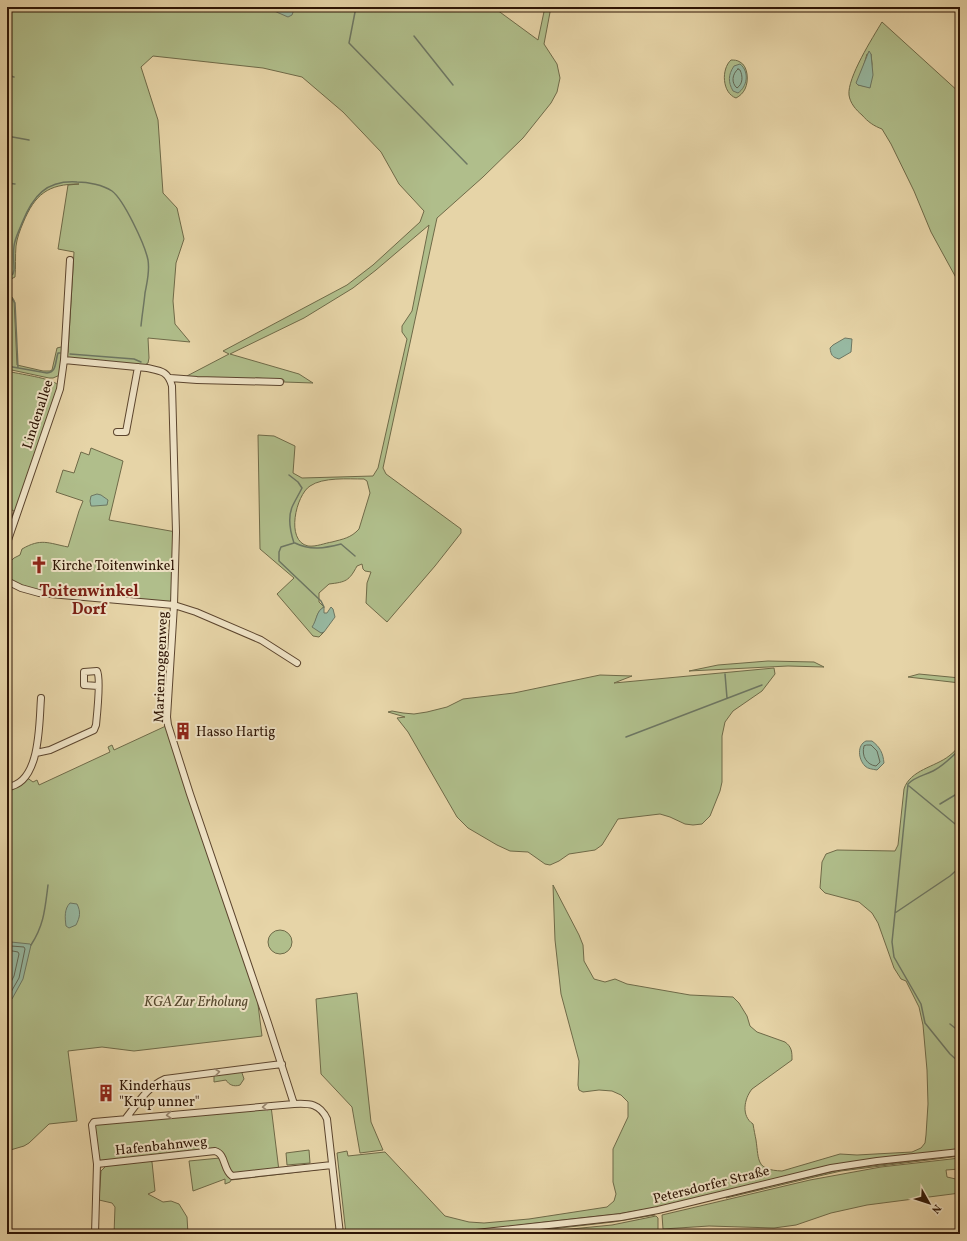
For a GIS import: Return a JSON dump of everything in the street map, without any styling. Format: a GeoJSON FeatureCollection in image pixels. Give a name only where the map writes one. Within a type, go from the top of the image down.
{"type":"FeatureCollection","features":[{"type":"Feature","properties":{"kind":"street","name":"Lindenallee"},"geometry":{"type":"LineString","coordinates":[[7,543],[60,389],[64,360],[70,260]]}},
{"type":"Feature","properties":{"kind":"street"},"geometry":{"type":"LineString","coordinates":[[64,360],[160,370],[167,374],[170,378],[280,382]]}},
{"type":"Feature","properties":{"kind":"street"},"geometry":{"type":"LineString","coordinates":[[117,432],[126,432],[138,367]]}},
{"type":"Feature","properties":{"kind":"street","name":"Marienroggenweg"},"geometry":{"type":"LineString","coordinates":[[170,378],[172,386],[176,532],[174,605],[167,717],[168,725],[282,1064]]}},
{"type":"Feature","properties":{"kind":"street"},"geometry":{"type":"LineString","coordinates":[[7,581],[22,588],[40,593],[174,605],[196,612],[261,640],[297,663]]}},
{"type":"Feature","properties":{"kind":"street"},"geometry":{"type":"LineString","coordinates":[[36,753],[50,750],[94,730],[98,686]]}},
{"type":"Feature","properties":{"kind":"street"},"geometry":{"type":"LineString","coordinates":[[7,787],[16,785],[26,777],[36,753],[41,698]]}},
{"type":"Feature","properties":{"kind":"street"},"geometry":{"type":"LineString","coordinates":[[126,1118],[144,1094],[155,1084],[165,1079],[282,1064],[294,1104]]}},
{"type":"Feature","properties":{"kind":"street","name":"Hafenbahnweg"},"geometry":{"type":"LineString","coordinates":[[95,1234],[97,1164],[92,1125],[95,1121],[308,1103],[315,1106],[324,1114],[328,1124],[340,1234]]}},
{"type":"Feature","properties":{"kind":"street","name":"Hafenbahnweg"},"geometry":{"type":"LineString","coordinates":[[97,1164],[215,1151],[219,1152],[222,1156],[228,1172],[232,1176],[332,1165]]}},
{"type":"Feature","properties":{"kind":"street","name":"Petersdorfer Straße"},"geometry":{"type":"LineString","coordinates":[[467,1234],[621,1217],[658,1210],[831,1168],[877,1161],[960,1152]]}},
{"type":"Feature","properties":{"kind":"green space"},"geometry":{"type":"Polygon","coordinates":[[[7,7],[493,7],[538,40],[545,7],[551,7],[544,44],[557,64],[560,78],[557,92],[551,103],[523,138],[483,177],[437,218],[383,468],[386,474],[461,529],[461,533],[387,622],[366,603],[367,583],[371,572],[365,571],[362,564],[357,566],[349,578],[329,584],[319,593],[319,602],[324,607],[319,613],[314,625],[321,633],[324,632],[319,637],[313,636],[277,594],[294,578],[260,549],[258,435],[274,436],[295,446],[293,473],[302,478],[373,476],[378,468],[407,339],[402,332],[402,326],[412,311],[429,225],[353,288],[304,318],[230,354],[299,374],[313,383],[284,382],[284,380],[256,378],[255,381],[185,377],[229,354],[223,351],[347,285],[373,265],[420,222],[424,211],[399,184],[381,152],[343,112],[302,77],[263,68],[153,56],[141,67],[158,120],[163,193],[177,208],[184,239],[176,263],[173,301],[175,324],[190,342],[148,338],[149,358],[148,363],[143,366],[66,359],[68,352],[74,252],[58,249],[68,185],[79,184],[68,184],[51,189],[38,198],[32,205],[17,240],[15,277],[7,281],[7,7]],[[336,479],[322,481],[310,486],[301,498],[295,518],[297,536],[301,542],[308,546],[317,545],[343,539],[356,532],[359,529],[370,493],[367,481],[364,479],[336,479]]]}},
{"type":"Feature","properties":{"kind":"green space"},"geometry":{"type":"Polygon","coordinates":[[[882,22],[960,93],[960,285],[931,232],[914,191],[891,144],[882,129],[867,120],[856,109],[852,104],[849,95],[849,88],[856,68],[882,22]],[[867,54],[858,85],[870,87],[872,64],[871,54],[867,54]]]}},
{"type":"Feature","properties":{"kind":"green space"},"geometry":{"type":"Polygon","coordinates":[[[731,60],[738,61],[743,64],[747,74],[745,89],[736,98],[728,91],[724,80],[726,69],[731,60]]]}},
{"type":"Feature","properties":{"kind":"green space"},"geometry":{"type":"Polygon","coordinates":[[[7,290],[14,300],[17,365],[43,371],[50,371],[52,370],[57,348],[61,347],[60,375],[49,378],[7,369],[7,290]]]}},
{"type":"Feature","properties":{"kind":"green space"},"geometry":{"type":"Polygon","coordinates":[[[7,371],[49,380],[58,385],[58,389],[7,539],[7,531],[14,511],[7,507],[7,371]]]}},
{"type":"Feature","properties":{"kind":"green space"},"geometry":{"type":"Polygon","coordinates":[[[91,448],[123,461],[109,520],[176,532],[174,605],[40,593],[7,581],[7,560],[11,561],[20,555],[22,549],[34,543],[40,542],[68,547],[83,501],[56,492],[63,470],[74,473],[81,452],[89,455],[91,448]]]}},
{"type":"Feature","properties":{"kind":"green space"},"geometry":{"type":"Polygon","coordinates":[[[768,661],[814,662],[824,667],[788,666],[689,671],[718,665],[768,661]]]}},
{"type":"Feature","properties":{"kind":"green space"},"geometry":{"type":"Polygon","coordinates":[[[774,668],[775,674],[762,691],[733,711],[725,722],[722,736],[722,782],[720,791],[710,816],[702,824],[685,824],[660,814],[618,819],[602,845],[595,850],[569,854],[550,865],[545,864],[528,852],[510,851],[468,828],[457,817],[408,732],[397,718],[405,717],[388,712],[392,711],[414,714],[427,712],[447,707],[463,699],[514,693],[600,675],[632,676],[614,683],[774,668]]]}},
{"type":"Feature","properties":{"kind":"green space"},"geometry":{"type":"Polygon","coordinates":[[[919,674],[960,678],[960,683],[908,677],[919,674]]]}},
{"type":"Feature","properties":{"kind":"green space","name":"KGA Zur Erholung"},"geometry":{"type":"Polygon","coordinates":[[[168,725],[256,989],[262,1036],[134,1051],[102,1047],[68,1051],[77,1121],[49,1124],[29,1143],[7,1151],[7,787],[26,777],[33,782],[37,780],[39,785],[110,752],[108,747],[112,745],[114,750],[168,725]]]}},
{"type":"Feature","properties":{"kind":"green space"},"geometry":{"type":"Polygon","coordinates":[[[960,745],[960,1150],[879,1159],[653,1208],[618,1214],[444,1234],[346,1234],[337,1153],[347,1151],[348,1156],[385,1152],[445,1216],[469,1222],[484,1223],[529,1219],[607,1207],[614,1201],[616,1194],[613,1182],[613,1149],[628,1117],[628,1102],[621,1095],[612,1091],[599,1090],[583,1092],[579,1090],[579,1061],[561,994],[555,940],[553,885],[579,935],[583,945],[584,961],[594,979],[605,982],[615,979],[627,984],[690,995],[733,997],[739,1003],[747,1016],[750,1026],[757,1032],[785,1042],[789,1046],[792,1052],[792,1060],[752,1089],[747,1098],[745,1107],[747,1117],[753,1124],[760,1163],[767,1169],[782,1171],[840,1154],[857,1155],[912,1152],[921,1148],[925,1143],[928,1104],[923,1025],[919,1007],[906,981],[901,979],[894,968],[878,923],[872,913],[859,902],[825,893],[820,888],[822,862],[826,854],[837,850],[895,851],[898,845],[904,789],[907,783],[917,773],[949,756],[960,745]]]}},
{"type":"Feature","properties":{"kind":"green space"},"geometry":{"type":"Polygon","coordinates":[[[280,930],[289,933],[292,942],[289,951],[280,954],[271,951],[268,942],[271,933],[280,930]]]}},
{"type":"Feature","properties":{"kind":"green space"},"geometry":{"type":"Polygon","coordinates":[[[357,993],[371,1122],[383,1150],[360,1153],[352,1107],[321,1074],[316,999],[357,993]]]}},
{"type":"Feature","properties":{"kind":"green space"},"geometry":{"type":"Polygon","coordinates":[[[244,1068],[242,1073],[244,1079],[240,1085],[232,1085],[226,1080],[214,1082],[214,1075],[244,1068]]]}},
{"type":"Feature","properties":{"kind":"green space"},"geometry":{"type":"Polygon","coordinates":[[[271,1106],[279,1171],[332,1165],[332,1168],[231,1180],[225,1184],[225,1179],[193,1191],[189,1161],[220,1158],[219,1152],[97,1164],[93,1123],[271,1106]]]}},
{"type":"Feature","properties":{"kind":"green space"},"geometry":{"type":"Polygon","coordinates":[[[309,1150],[310,1163],[287,1165],[286,1153],[309,1150]]]}},
{"type":"Feature","properties":{"kind":"green space"},"geometry":{"type":"Polygon","coordinates":[[[960,1155],[841,1171],[726,1198],[727,1196],[840,1170],[960,1155]]]}},
{"type":"Feature","properties":{"kind":"green space"},"geometry":{"type":"Polygon","coordinates":[[[960,1158],[960,1169],[946,1170],[947,1177],[960,1180],[960,1193],[867,1205],[831,1213],[796,1225],[774,1228],[709,1226],[663,1229],[662,1215],[810,1180],[881,1167],[960,1158]]]}},
{"type":"Feature","properties":{"kind":"green space"},"geometry":{"type":"Polygon","coordinates":[[[149,1161],[152,1162],[155,1191],[148,1194],[163,1202],[171,1201],[179,1204],[187,1217],[188,1234],[114,1234],[115,1207],[112,1203],[99,1200],[101,1171],[106,1166],[149,1161]]]}},
{"type":"Feature","properties":{"kind":"green space"},"geometry":{"type":"Polygon","coordinates":[[[655,1215],[613,1222],[507,1234],[489,1234],[613,1221],[655,1215]]]}},
{"type":"Feature","properties":{"kind":"green space"},"geometry":{"type":"Polygon","coordinates":[[[656,1216],[658,1218],[658,1230],[605,1234],[520,1234],[612,1225],[656,1216]]]}},
{"type":"Feature","properties":{"kind":"water"},"geometry":{"type":"Polygon","coordinates":[[[265,7],[295,7],[292,15],[288,17],[265,7]]]}},
{"type":"Feature","properties":{"kind":"water"},"geometry":{"type":"Polygon","coordinates":[[[869,51],[871,54],[873,75],[870,88],[858,85],[856,83],[869,51]]]}},
{"type":"Feature","properties":{"kind":"water"},"geometry":{"type":"Polygon","coordinates":[[[740,64],[745,71],[746,79],[744,87],[738,93],[733,91],[729,78],[734,66],[740,64]]]}},
{"type":"Feature","properties":{"kind":"water"},"geometry":{"type":"Polygon","coordinates":[[[845,338],[852,339],[851,352],[839,359],[831,354],[830,348],[845,338]]]}},
{"type":"Feature","properties":{"kind":"water"},"geometry":{"type":"Polygon","coordinates":[[[97,494],[108,500],[107,505],[91,506],[91,496],[97,494]]]}},
{"type":"Feature","properties":{"kind":"water"},"geometry":{"type":"Polygon","coordinates":[[[324,607],[324,613],[327,613],[331,607],[335,617],[324,632],[321,633],[312,627],[319,611],[324,607]]]}},
{"type":"Feature","properties":{"kind":"water"},"geometry":{"type":"Polygon","coordinates":[[[866,741],[872,741],[882,753],[884,763],[877,770],[866,767],[861,760],[860,749],[866,741]]]}},
{"type":"Feature","properties":{"kind":"water"},"geometry":{"type":"Polygon","coordinates":[[[70,903],[77,904],[80,914],[76,925],[69,928],[66,926],[65,917],[68,905],[70,903]]]}},
{"type":"Feature","properties":{"kind":"water"},"geometry":{"type":"Polygon","coordinates":[[[7,940],[31,945],[23,979],[12,999],[7,1004],[7,940]]]}},
{"type":"Feature","properties":{"kind":"waterway"},"geometry":{"type":"LineString","coordinates":[[356,7],[349,43],[467,164]]}},
{"type":"Feature","properties":{"kind":"waterway"},"geometry":{"type":"LineString","coordinates":[[414,36],[453,85]]}},
{"type":"Feature","properties":{"kind":"waterway"},"geometry":{"type":"LineString","coordinates":[[7,75],[14,77]]}},
{"type":"Feature","properties":{"kind":"waterway"},"geometry":{"type":"LineString","coordinates":[[7,136],[29,140]]}},
{"type":"Feature","properties":{"kind":"waterway"},"geometry":{"type":"LineString","coordinates":[[7,278],[13,274],[14,270],[14,249],[17,234],[26,213],[42,192],[49,187],[66,182],[95,184],[104,187],[112,191],[122,203],[138,234],[148,260],[149,264],[141,326]]}},
{"type":"Feature","properties":{"kind":"waterway"},"geometry":{"type":"LineString","coordinates":[[7,183],[15,184]]}},
{"type":"Feature","properties":{"kind":"waterway"},"geometry":{"type":"LineString","coordinates":[[7,291],[15,303],[18,368]]}},
{"type":"Feature","properties":{"kind":"waterway"},"geometry":{"type":"LineString","coordinates":[[7,366],[47,373],[53,371],[58,353],[60,353]]}},
{"type":"Feature","properties":{"kind":"waterway"},"geometry":{"type":"LineString","coordinates":[[70,354],[134,359],[141,362]]}},
{"type":"Feature","properties":{"kind":"waterway"},"geometry":{"type":"LineString","coordinates":[[289,475],[298,482],[302,488],[290,514],[290,529],[294,543],[281,547],[279,552],[279,561],[321,601],[324,607]]}},
{"type":"Feature","properties":{"kind":"waterway"},"geometry":{"type":"LineString","coordinates":[[295,543],[312,548],[324,548],[341,544],[355,556]]}},
{"type":"Feature","properties":{"kind":"waterway"},"geometry":{"type":"LineString","coordinates":[[725,674],[727,698]]}},
{"type":"Feature","properties":{"kind":"waterway"},"geometry":{"type":"LineString","coordinates":[[626,737],[762,685]]}},
{"type":"Feature","properties":{"kind":"waterway"},"geometry":{"type":"LineString","coordinates":[[895,913],[908,784],[911,781],[940,767],[960,749]]}},
{"type":"Feature","properties":{"kind":"waterway"},"geometry":{"type":"LineString","coordinates":[[909,786],[960,828]]}},
{"type":"Feature","properties":{"kind":"waterway"},"geometry":{"type":"LineString","coordinates":[[940,804],[960,792]]}},
{"type":"Feature","properties":{"kind":"waterway"},"geometry":{"type":"LineString","coordinates":[[960,867],[950,876],[895,913],[892,942],[894,957],[921,1004],[925,1023],[950,1054],[960,1063]]}},
{"type":"Feature","properties":{"kind":"waterway"},"geometry":{"type":"LineString","coordinates":[[31,945],[39,931],[41,924],[45,909],[48,885]]}},
{"type":"Feature","properties":{"kind":"waterway"},"geometry":{"type":"LineString","coordinates":[[950,1024],[960,1032]]}},
{"type":"Feature","properties":{"kind":"railway"},"geometry":{"type":"LineString","coordinates":[[949,1234],[960,1231]]}},
{"type":"Feature","properties":{"kind":"place","name":"Kirche Toitenwinkel"},"geometry":{"type":"Point","coordinates":[39,565]}},
{"type":"Feature","properties":{"kind":"place","name":"Hasso Hartig"},"geometry":{"type":"Point","coordinates":[183,731]}},
{"type":"Feature","properties":{"kind":"place","name":"Kinderhaus \"Krup unner\""},"geometry":{"type":"Point","coordinates":[106,1093]}},
{"type":"Feature","properties":{"kind":"district","name":"Toitenwinkel Dorf"},"geometry":{"type":"Point","coordinates":[89,599]}}]}
